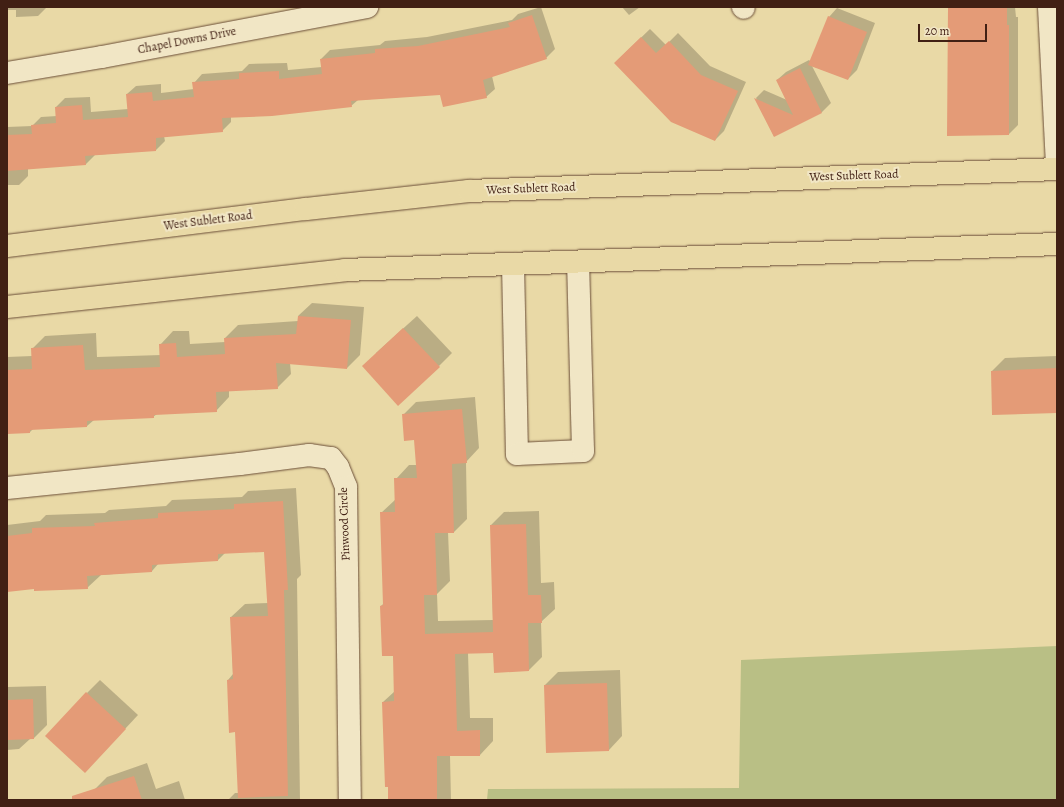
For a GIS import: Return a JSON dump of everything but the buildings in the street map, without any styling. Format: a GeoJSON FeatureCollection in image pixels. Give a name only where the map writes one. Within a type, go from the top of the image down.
{"type":"FeatureCollection","features":[{"type":"Feature","properties":{"kind":"main road","name":"West Sublett Road"},"geometry":{"type":"LineString","coordinates":[[7,246],[299,210],[469,191],[1057,169]]}},
{"type":"Feature","properties":{"kind":"main road"},"geometry":{"type":"LineString","coordinates":[[7,307],[344,270],[1057,244]]}},
{"type":"Feature","properties":{"kind":"street","name":"Chapel Downs Drive"},"geometry":{"type":"LineString","coordinates":[[7,73],[102,58],[367,7]]}},
{"type":"Feature","properties":{"kind":"street"},"geometry":{"type":"LineString","coordinates":[[1049,7],[1057,165]]}},
{"type":"Feature","properties":{"kind":"street"},"geometry":{"type":"LineString","coordinates":[[513,264],[517,454],[583,451],[578,262]]}},
{"type":"Feature","properties":{"kind":"street","name":"Pinwood Circle"},"geometry":{"type":"LineString","coordinates":[[7,488],[240,464],[309,455],[332,458],[338,467],[346,486],[350,800]]}},
{"type":"Feature","properties":{"kind":"green space"},"geometry":{"type":"Polygon","coordinates":[[[1057,646],[1057,800],[487,800],[488,789],[739,788],[741,660],[1057,646]]]}}]}
